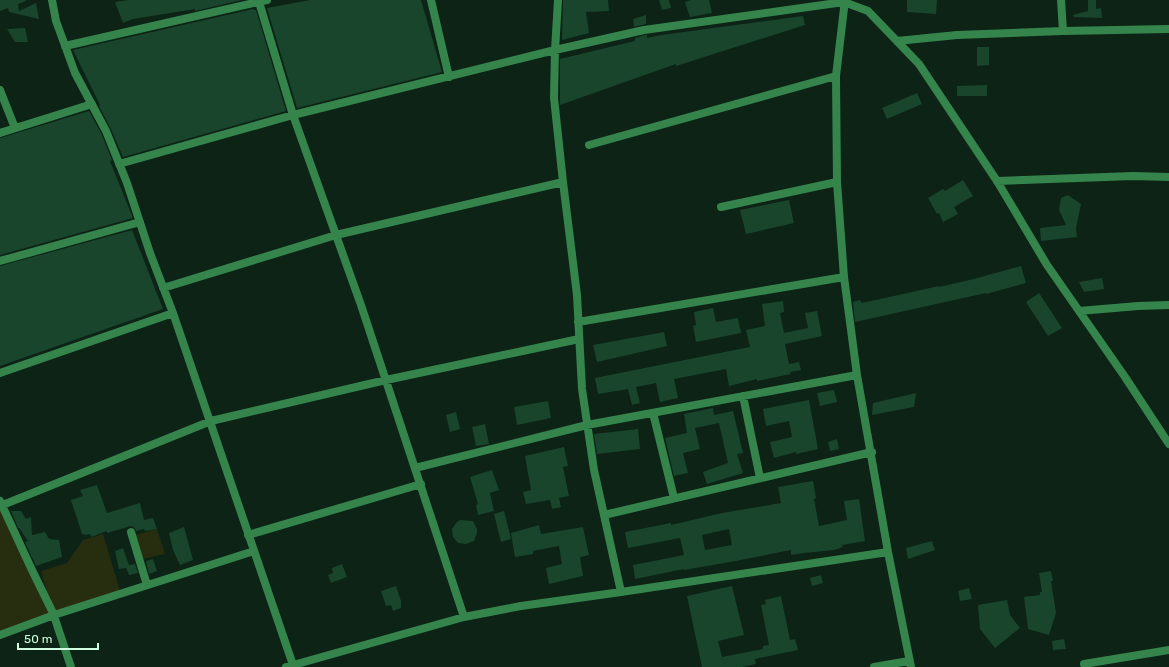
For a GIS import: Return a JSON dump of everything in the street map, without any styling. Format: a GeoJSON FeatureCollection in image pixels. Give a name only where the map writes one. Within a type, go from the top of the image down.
{"type":"FeatureCollection","features":[{"type":"Feature","properties":{"kind":"street"},"geometry":{"type":"LineString","coordinates":[[52,0],[56,21],[75,73],[106,131],[127,183],[150,253],[211,421],[290,666],[464,617],[521,606],[888,552]]}},
{"type":"Feature","properties":{"kind":"street"},"geometry":{"type":"LineString","coordinates":[[431,0],[449,77]]}},
{"type":"Feature","properties":{"kind":"street"},"geometry":{"type":"LineString","coordinates":[[558,0],[554,98],[577,295],[582,389],[594,470],[621,592]]}},
{"type":"Feature","properties":{"kind":"street"},"geometry":{"type":"LineString","coordinates":[[1061,0],[1063,31]]}},
{"type":"Feature","properties":{"kind":"street"},"geometry":{"type":"LineString","coordinates":[[66,46],[263,1],[293,115],[361,305],[464,617]]}},
{"type":"Feature","properties":{"kind":"street"},"geometry":{"type":"LineString","coordinates":[[844,1],[836,76],[837,182],[844,277],[857,375],[872,452],[888,552],[910,664],[874,667]]}},
{"type":"Feature","properties":{"kind":"street"},"geometry":{"type":"LineString","coordinates":[[119,164],[293,115],[555,50],[644,30],[844,1],[868,11],[919,64],[997,181],[1047,265],[1125,377],[1169,444]]}},
{"type":"Feature","properties":{"kind":"street"},"geometry":{"type":"LineString","coordinates":[[897,42],[957,35],[1169,29]]}},
{"type":"Feature","properties":{"kind":"street"},"geometry":{"type":"LineString","coordinates":[[589,146],[836,76]]}},
{"type":"Feature","properties":{"kind":"street"},"geometry":{"type":"LineString","coordinates":[[0,90],[15,128]]}},
{"type":"Feature","properties":{"kind":"street"},"geometry":{"type":"LineString","coordinates":[[0,133],[92,104]]}},
{"type":"Feature","properties":{"kind":"street"},"geometry":{"type":"LineString","coordinates":[[997,181],[1133,176],[1169,177]]}},
{"type":"Feature","properties":{"kind":"street"},"geometry":{"type":"LineString","coordinates":[[163,288],[336,235],[563,182]]}},
{"type":"Feature","properties":{"kind":"street"},"geometry":{"type":"LineString","coordinates":[[721,207],[837,182]]}},
{"type":"Feature","properties":{"kind":"street"},"geometry":{"type":"LineString","coordinates":[[0,261],[140,222]]}},
{"type":"Feature","properties":{"kind":"street"},"geometry":{"type":"LineString","coordinates":[[578,322],[844,277]]}},
{"type":"Feature","properties":{"kind":"street"},"geometry":{"type":"LineString","coordinates":[[1079,311],[1169,305]]}},
{"type":"Feature","properties":{"kind":"street"},"geometry":{"type":"LineString","coordinates":[[0,373],[173,313]]}},
{"type":"Feature","properties":{"kind":"street"},"geometry":{"type":"LineString","coordinates":[[71,667],[54,615],[1,504],[211,421],[386,380],[579,339]]}},
{"type":"Feature","properties":{"kind":"street"},"geometry":{"type":"LineString","coordinates":[[415,468],[587,425],[857,375]]}},
{"type":"Feature","properties":{"kind":"street"},"geometry":{"type":"LineString","coordinates":[[743,396],[760,478]]}},
{"type":"Feature","properties":{"kind":"street"},"geometry":{"type":"LineString","coordinates":[[653,412],[674,498]]}},
{"type":"Feature","properties":{"kind":"street"},"geometry":{"type":"LineString","coordinates":[[604,515],[872,452]]}},
{"type":"Feature","properties":{"kind":"street"},"geometry":{"type":"LineString","coordinates":[[248,535],[420,484]]}},
{"type":"Feature","properties":{"kind":"street"},"geometry":{"type":"LineString","coordinates":[[131,532],[147,586]]}},
{"type":"Feature","properties":{"kind":"street"},"geometry":{"type":"LineString","coordinates":[[0,635],[54,615],[254,551]]}},
{"type":"Feature","properties":{"kind":"street"},"geometry":{"type":"LineString","coordinates":[[1084,664],[1169,650]]}},
{"type":"Feature","properties":{"kind":"green space"},"geometry":{"type":"Polygon","coordinates":[[[0,510],[51,614],[0,633],[0,510]]]}},
{"type":"Feature","properties":{"kind":"green space"},"geometry":{"type":"Polygon","coordinates":[[[157,529],[165,554],[143,559],[134,535],[157,529]]]}},
{"type":"Feature","properties":{"kind":"green space"},"geometry":{"type":"Polygon","coordinates":[[[103,534],[120,591],[53,613],[41,571],[67,563],[83,540],[103,534]]]}},
{"type":"Feature","properties":{"kind":"building"},"geometry":{"type":"Polygon","coordinates":[[[0,0],[26,0],[18,4],[19,11],[36,3],[39,19],[9,12],[8,8],[0,11],[0,0]]]}},
{"type":"Feature","properties":{"kind":"building"},"geometry":{"type":"Polygon","coordinates":[[[129,0],[242,0],[195,11],[195,9],[133,19],[123,23],[115,2],[129,0]]]}},
{"type":"Feature","properties":{"kind":"building"},"geometry":{"type":"Polygon","coordinates":[[[310,0],[421,0],[442,72],[297,108],[267,8],[310,0]]]}},
{"type":"Feature","properties":{"kind":"building"},"geometry":{"type":"Polygon","coordinates":[[[563,0],[608,0],[609,11],[586,12],[589,33],[562,40],[563,0]]]}},
{"type":"Feature","properties":{"kind":"building"},"geometry":{"type":"Polygon","coordinates":[[[659,0],[669,0],[671,8],[662,10],[659,0]]]}},
{"type":"Feature","properties":{"kind":"building"},"geometry":{"type":"Polygon","coordinates":[[[691,0],[709,0],[712,13],[690,17],[685,2],[691,0]]]}},
{"type":"Feature","properties":{"kind":"building"},"geometry":{"type":"Polygon","coordinates":[[[907,0],[937,0],[936,14],[907,12],[907,0]]]}},
{"type":"Feature","properties":{"kind":"building"},"geometry":{"type":"Polygon","coordinates":[[[1088,0],[1096,0],[1096,9],[1101,8],[1102,18],[1074,17],[1073,15],[1088,11],[1088,0]]]}},
{"type":"Feature","properties":{"kind":"building"},"geometry":{"type":"Polygon","coordinates":[[[253,9],[256,10],[286,111],[123,157],[73,50],[253,9]]]}},
{"type":"Feature","properties":{"kind":"building"},"geometry":{"type":"Polygon","coordinates":[[[646,15],[646,24],[634,27],[633,19],[646,15]]]}},
{"type":"Feature","properties":{"kind":"building"},"geometry":{"type":"Polygon","coordinates":[[[803,16],[805,25],[676,66],[676,64],[560,105],[560,59],[635,41],[635,38],[645,35],[647,35],[647,38],[803,16]]]}},
{"type":"Feature","properties":{"kind":"building"},"geometry":{"type":"Polygon","coordinates":[[[25,28],[28,42],[15,42],[7,29],[25,28]]]}},
{"type":"Feature","properties":{"kind":"building"},"geometry":{"type":"Polygon","coordinates":[[[977,47],[989,47],[989,65],[977,66],[977,47]]]}},
{"type":"Feature","properties":{"kind":"building"},"geometry":{"type":"Polygon","coordinates":[[[987,85],[987,96],[957,96],[957,86],[987,85]]]}},
{"type":"Feature","properties":{"kind":"building"},"geometry":{"type":"Polygon","coordinates":[[[917,93],[922,104],[887,119],[882,108],[917,93]]]}},
{"type":"Feature","properties":{"kind":"building"},"geometry":{"type":"Polygon","coordinates":[[[89,111],[101,133],[112,160],[110,161],[133,218],[0,255],[0,138],[89,111]]]}},
{"type":"Feature","properties":{"kind":"building"},"geometry":{"type":"Polygon","coordinates":[[[963,180],[973,196],[954,207],[958,214],[943,222],[939,213],[937,214],[928,198],[943,189],[945,191],[963,180]]]}},
{"type":"Feature","properties":{"kind":"building"},"geometry":{"type":"Polygon","coordinates":[[[1068,195],[1081,204],[1076,228],[1077,237],[1041,241],[1040,228],[1066,225],[1059,210],[1061,198],[1068,195]]]}},
{"type":"Feature","properties":{"kind":"building"},"geometry":{"type":"Polygon","coordinates":[[[789,200],[794,223],[746,234],[740,210],[789,200]]]}},
{"type":"Feature","properties":{"kind":"building"},"geometry":{"type":"Polygon","coordinates":[[[132,230],[163,309],[0,366],[0,266],[132,230]]]}},
{"type":"Feature","properties":{"kind":"building"},"geometry":{"type":"Polygon","coordinates":[[[1021,266],[1026,283],[986,294],[855,322],[853,302],[860,300],[862,303],[939,287],[1021,266]]]}},
{"type":"Feature","properties":{"kind":"building"},"geometry":{"type":"Polygon","coordinates":[[[1102,278],[1104,289],[1084,292],[1079,282],[1102,278]]]}},
{"type":"Feature","properties":{"kind":"building"},"geometry":{"type":"Polygon","coordinates":[[[1039,293],[1062,328],[1048,336],[1026,302],[1039,293]]]}},
{"type":"Feature","properties":{"kind":"building"},"geometry":{"type":"Polygon","coordinates":[[[783,301],[784,312],[780,313],[784,333],[808,328],[805,313],[817,311],[822,336],[785,344],[789,364],[799,362],[801,370],[790,372],[791,374],[757,381],[757,379],[729,386],[726,369],[674,379],[678,398],[660,402],[656,383],[636,387],[640,403],[632,405],[628,389],[598,394],[595,378],[750,347],[746,330],[765,326],[762,304],[783,301]]]}},
{"type":"Feature","properties":{"kind":"building"},"geometry":{"type":"Polygon","coordinates":[[[713,308],[716,322],[738,318],[741,333],[696,342],[693,326],[696,325],[694,312],[713,308]]]}},
{"type":"Feature","properties":{"kind":"building"},"geometry":{"type":"Polygon","coordinates":[[[664,332],[667,346],[597,362],[593,345],[664,332]]]}},
{"type":"Feature","properties":{"kind":"building"},"geometry":{"type":"Polygon","coordinates":[[[834,390],[837,402],[820,406],[817,393],[834,390]]]}},
{"type":"Feature","properties":{"kind":"building"},"geometry":{"type":"Polygon","coordinates":[[[916,393],[914,407],[872,415],[873,403],[916,393]]]}},
{"type":"Feature","properties":{"kind":"building"},"geometry":{"type":"Polygon","coordinates":[[[809,400],[818,449],[796,454],[796,452],[774,458],[770,442],[792,437],[789,421],[766,426],[763,409],[809,400]]]}},
{"type":"Feature","properties":{"kind":"building"},"geometry":{"type":"Polygon","coordinates":[[[548,401],[551,418],[517,425],[514,407],[548,401]]]}},
{"type":"Feature","properties":{"kind":"building"},"geometry":{"type":"Polygon","coordinates":[[[713,408],[714,415],[733,411],[743,453],[737,454],[743,473],[707,484],[703,472],[728,463],[719,423],[695,428],[700,449],[683,453],[688,473],[674,476],[665,438],[687,433],[684,414],[713,408]]]}},
{"type":"Feature","properties":{"kind":"building"},"geometry":{"type":"Polygon","coordinates":[[[456,412],[460,429],[450,432],[446,415],[456,412]]]}},
{"type":"Feature","properties":{"kind":"building"},"geometry":{"type":"Polygon","coordinates":[[[485,424],[489,444],[476,446],[472,427],[485,424]]]}},
{"type":"Feature","properties":{"kind":"building"},"geometry":{"type":"Polygon","coordinates":[[[638,429],[640,449],[597,454],[594,434],[638,429]]]}},
{"type":"Feature","properties":{"kind":"building"},"geometry":{"type":"Polygon","coordinates":[[[837,439],[839,449],[830,451],[828,442],[837,439]]]}},
{"type":"Feature","properties":{"kind":"building"},"geometry":{"type":"Polygon","coordinates":[[[564,447],[568,466],[563,467],[569,496],[559,498],[561,507],[552,509],[550,500],[526,504],[523,492],[531,490],[525,456],[564,447]]]}},
{"type":"Feature","properties":{"kind":"building"},"geometry":{"type":"Polygon","coordinates":[[[492,470],[499,490],[490,493],[494,511],[478,515],[476,505],[478,504],[470,477],[492,470]]]}},
{"type":"Feature","properties":{"kind":"building"},"geometry":{"type":"Polygon","coordinates":[[[813,481],[816,498],[814,499],[819,526],[847,520],[844,501],[859,499],[865,541],[842,545],[843,547],[834,550],[791,555],[791,550],[635,579],[633,565],[684,555],[680,538],[628,548],[625,532],[671,523],[671,525],[722,513],[781,503],[778,487],[813,481]],[[729,529],[702,535],[705,550],[732,545],[729,529]]]}},
{"type":"Feature","properties":{"kind":"building"},"geometry":{"type":"Polygon","coordinates":[[[97,485],[107,513],[140,503],[144,520],[153,518],[157,529],[145,531],[144,529],[136,531],[135,528],[131,526],[107,533],[107,531],[91,537],[90,534],[82,534],[71,500],[83,496],[80,490],[97,485]]]}},
{"type":"Feature","properties":{"kind":"building"},"geometry":{"type":"Polygon","coordinates":[[[11,511],[21,511],[26,519],[31,517],[32,535],[45,532],[49,539],[59,540],[62,557],[36,566],[25,542],[28,541],[18,528],[11,511]]]}},
{"type":"Feature","properties":{"kind":"building"},"geometry":{"type":"Polygon","coordinates":[[[504,511],[511,539],[501,542],[494,514],[504,511]]]}},
{"type":"Feature","properties":{"kind":"building"},"geometry":{"type":"Polygon","coordinates":[[[460,520],[473,521],[477,529],[474,541],[466,544],[458,543],[453,537],[452,529],[460,520]]]}},
{"type":"Feature","properties":{"kind":"building"},"geometry":{"type":"Polygon","coordinates":[[[539,525],[541,534],[583,527],[589,555],[580,557],[583,576],[549,584],[546,568],[562,564],[559,546],[533,551],[533,554],[515,557],[511,533],[539,525]]]}},
{"type":"Feature","properties":{"kind":"building"},"geometry":{"type":"Polygon","coordinates":[[[184,527],[193,560],[180,565],[173,550],[169,533],[184,527]]]}},
{"type":"Feature","properties":{"kind":"building"},"geometry":{"type":"Polygon","coordinates":[[[932,541],[935,550],[908,559],[906,548],[932,541]]]}},
{"type":"Feature","properties":{"kind":"building"},"geometry":{"type":"Polygon","coordinates":[[[123,548],[129,565],[135,564],[138,573],[129,575],[126,568],[119,569],[115,551],[123,548]]]}},
{"type":"Feature","properties":{"kind":"building"},"geometry":{"type":"Polygon","coordinates":[[[153,559],[157,571],[149,574],[146,561],[153,559]]]}},
{"type":"Feature","properties":{"kind":"building"},"geometry":{"type":"Polygon","coordinates":[[[342,564],[347,577],[331,583],[328,575],[333,573],[332,568],[342,564]]]}},
{"type":"Feature","properties":{"kind":"building"},"geometry":{"type":"Polygon","coordinates":[[[1051,571],[1056,613],[1049,635],[1028,629],[1024,597],[1040,595],[1040,592],[1042,592],[1039,573],[1051,571]]]}},
{"type":"Feature","properties":{"kind":"building"},"geometry":{"type":"Polygon","coordinates":[[[821,575],[823,583],[812,586],[810,578],[821,575]]]}},
{"type":"Feature","properties":{"kind":"building"},"geometry":{"type":"Polygon","coordinates":[[[396,586],[401,601],[401,608],[393,611],[391,605],[386,606],[381,591],[396,586]]]}},
{"type":"Feature","properties":{"kind":"building"},"geometry":{"type":"Polygon","coordinates":[[[732,586],[744,635],[718,641],[722,657],[763,649],[763,646],[769,645],[761,605],[766,604],[765,600],[781,596],[790,640],[795,639],[798,650],[755,659],[756,664],[742,667],[702,667],[687,596],[732,586]]]}},
{"type":"Feature","properties":{"kind":"building"},"geometry":{"type":"Polygon","coordinates":[[[969,588],[972,599],[960,601],[958,591],[969,588]]]}},
{"type":"Feature","properties":{"kind":"building"},"geometry":{"type":"Polygon","coordinates":[[[1007,600],[1010,615],[1020,628],[995,648],[980,629],[978,605],[1007,600]]]}},
{"type":"Feature","properties":{"kind":"building"},"geometry":{"type":"Polygon","coordinates":[[[1064,639],[1066,649],[1053,650],[1052,641],[1064,639]]]}}]}
